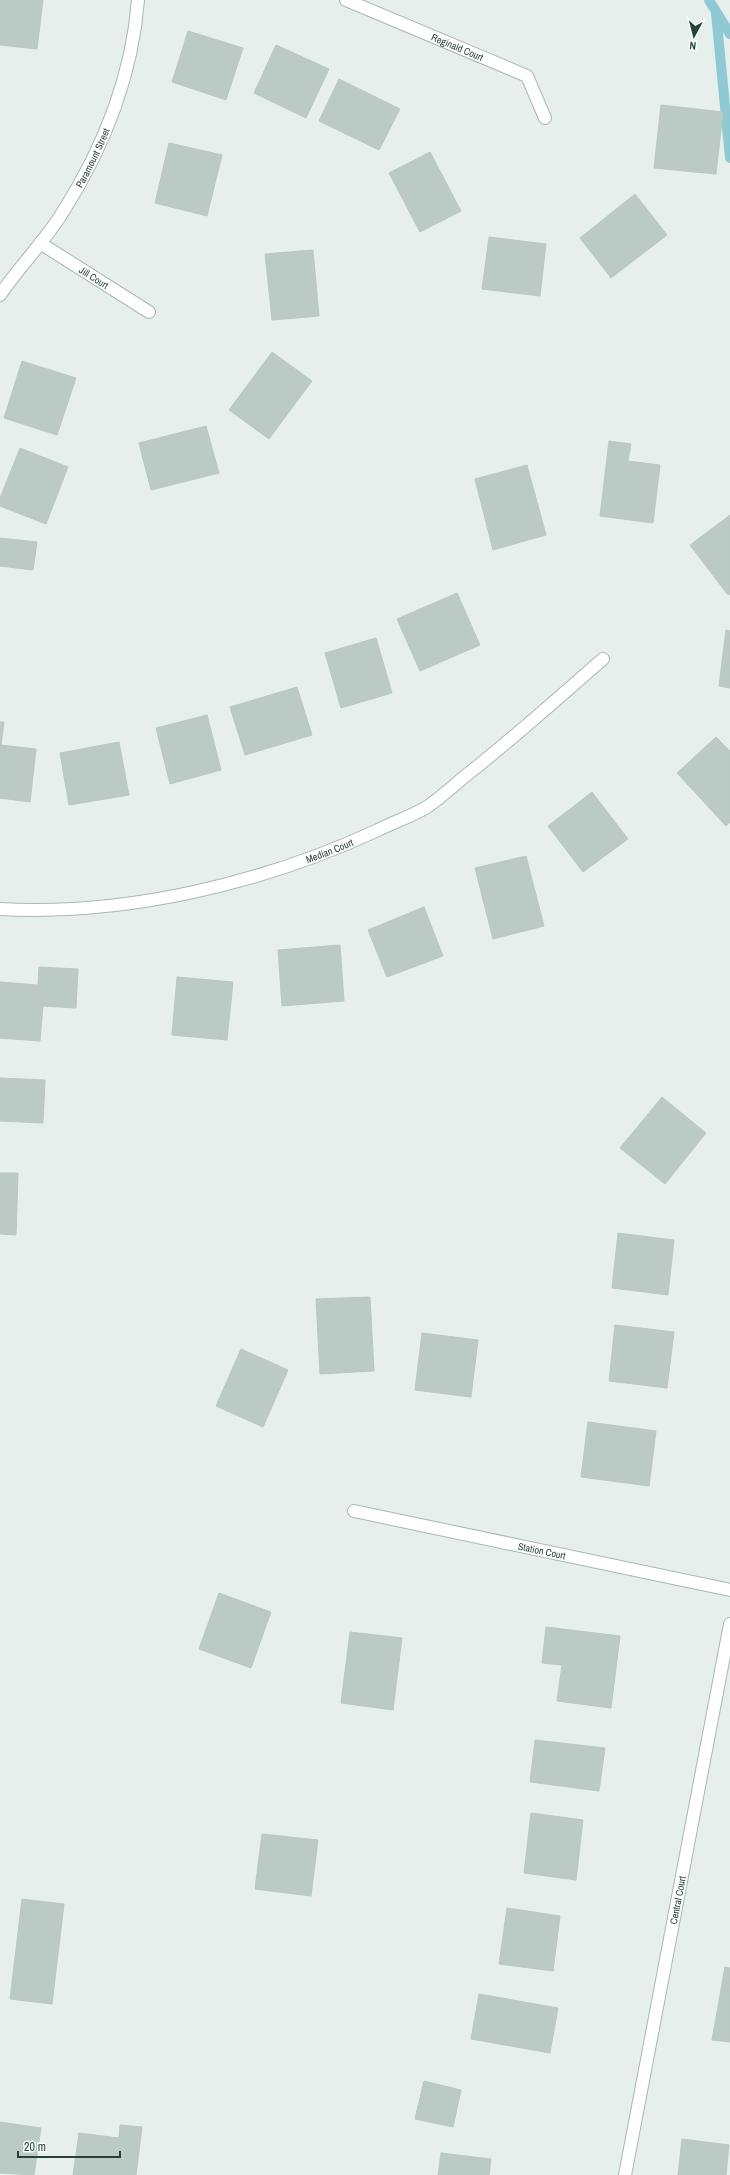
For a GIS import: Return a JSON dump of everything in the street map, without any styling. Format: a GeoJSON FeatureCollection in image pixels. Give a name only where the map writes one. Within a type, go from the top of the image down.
{"type":"FeatureCollection","features":[{"type":"Feature","properties":{"kind":"street","name":"Paramount Street"},"geometry":{"type":"LineString","coordinates":[[0,295],[64,210],[99,146],[125,72],[137,18],[138,0]]}},
{"type":"Feature","properties":{"kind":"street","name":"Reginald Court"},"geometry":{"type":"LineString","coordinates":[[346,0],[527,76],[545,118]]}},
{"type":"Feature","properties":{"kind":"street","name":"Jill Court"},"geometry":{"type":"LineString","coordinates":[[40,243],[149,312]]}},
{"type":"Feature","properties":{"kind":"street","name":"Median Court"},"geometry":{"type":"LineString","coordinates":[[0,910],[106,906],[193,892],[264,874],[352,842],[426,807],[504,746],[603,659]]}},
{"type":"Feature","properties":{"kind":"street","name":"Station Court"},"geometry":{"type":"LineString","coordinates":[[354,1512],[730,1590]]}},
{"type":"Feature","properties":{"kind":"street","name":"Central Court"},"geometry":{"type":"LineString","coordinates":[[625,2175],[730,1624]]}},
{"type":"Feature","properties":{"kind":"building"},"geometry":{"type":"Polygon","coordinates":[[[0,0],[43,0],[37,49],[0,45],[0,0]]]}},
{"type":"Feature","properties":{"kind":"building"},"geometry":{"type":"Polygon","coordinates":[[[188,31],[243,48],[226,100],[172,82],[188,31]]]}},
{"type":"Feature","properties":{"kind":"building"},"geometry":{"type":"Polygon","coordinates":[[[276,45],[329,69],[306,118],[254,93],[276,45]]]}},
{"type":"Feature","properties":{"kind":"building"},"geometry":{"type":"Polygon","coordinates":[[[339,79],[400,109],[379,150],[319,121],[339,79]]]}},
{"type":"Feature","properties":{"kind":"building"},"geometry":{"type":"Polygon","coordinates":[[[661,105],[723,112],[716,174],[654,168],[661,105]]]}},
{"type":"Feature","properties":{"kind":"building"},"geometry":{"type":"Polygon","coordinates":[[[169,143],[222,155],[207,216],[155,203],[169,143]]]}},
{"type":"Feature","properties":{"kind":"building"},"geometry":{"type":"Polygon","coordinates":[[[430,152],[461,211],[420,232],[389,173],[430,152]]]}},
{"type":"Feature","properties":{"kind":"building"},"geometry":{"type":"Polygon","coordinates":[[[635,194],[667,235],[611,278],[580,238],[635,194]]]}},
{"type":"Feature","properties":{"kind":"building"},"geometry":{"type":"Polygon","coordinates":[[[489,237],[546,244],[540,296],[482,289],[489,237]]]}},
{"type":"Feature","properties":{"kind":"building"},"geometry":{"type":"Polygon","coordinates":[[[313,250],[319,316],[272,320],[265,254],[313,250]]]}},
{"type":"Feature","properties":{"kind":"building"},"geometry":{"type":"Polygon","coordinates":[[[272,352],[312,381],[269,439],[229,410],[272,352]]]}},
{"type":"Feature","properties":{"kind":"building"},"geometry":{"type":"Polygon","coordinates":[[[22,361],[76,378],[57,435],[4,418],[22,361]]]}},
{"type":"Feature","properties":{"kind":"building"},"geometry":{"type":"Polygon","coordinates":[[[206,426],[219,473],[151,490],[139,443],[206,426]]]}},
{"type":"Feature","properties":{"kind":"building"},"geometry":{"type":"Polygon","coordinates":[[[609,441],[631,444],[628,461],[660,465],[653,523],[600,516],[609,441]]]}},
{"type":"Feature","properties":{"kind":"building"},"geometry":{"type":"Polygon","coordinates":[[[20,448],[68,467],[46,524],[0,506],[0,498],[20,448]]]}},
{"type":"Feature","properties":{"kind":"building"},"geometry":{"type":"Polygon","coordinates":[[[527,465],[546,535],[493,550],[475,479],[527,465]]]}},
{"type":"Feature","properties":{"kind":"building"},"geometry":{"type":"Polygon","coordinates":[[[730,515],[730,594],[728,595],[690,545],[730,515]]]}},
{"type":"Feature","properties":{"kind":"building"},"geometry":{"type":"Polygon","coordinates":[[[0,538],[37,542],[33,570],[0,566],[0,538]]]}},
{"type":"Feature","properties":{"kind":"building"},"geometry":{"type":"Polygon","coordinates":[[[457,593],[480,645],[420,671],[397,619],[457,593]]]}},
{"type":"Feature","properties":{"kind":"building"},"geometry":{"type":"Polygon","coordinates":[[[726,630],[730,631],[730,688],[719,686],[726,630]]]}},
{"type":"Feature","properties":{"kind":"building"},"geometry":{"type":"Polygon","coordinates":[[[376,638],[392,693],[341,708],[325,653],[376,638]]]}},
{"type":"Feature","properties":{"kind":"building"},"geometry":{"type":"Polygon","coordinates":[[[297,687],[312,735],[245,755],[230,707],[297,687]]]}},
{"type":"Feature","properties":{"kind":"building"},"geometry":{"type":"Polygon","coordinates":[[[207,715],[221,770],[170,784],[156,728],[207,715]]]}},
{"type":"Feature","properties":{"kind":"building"},"geometry":{"type":"Polygon","coordinates":[[[0,722],[4,722],[1,745],[36,749],[30,802],[0,798],[0,722]]]}},
{"type":"Feature","properties":{"kind":"building"},"geometry":{"type":"Polygon","coordinates":[[[716,737],[730,751],[730,822],[726,826],[677,773],[716,737]]]}},
{"type":"Feature","properties":{"kind":"building"},"geometry":{"type":"Polygon","coordinates":[[[119,742],[129,795],[69,805],[60,753],[119,742]]]}},
{"type":"Feature","properties":{"kind":"building"},"geometry":{"type":"Polygon","coordinates":[[[592,792],[628,839],[583,872],[548,826],[592,792]]]}},
{"type":"Feature","properties":{"kind":"building"},"geometry":{"type":"Polygon","coordinates":[[[526,856],[544,926],[493,939],[475,868],[526,856]]]}},
{"type":"Feature","properties":{"kind":"building"},"geometry":{"type":"Polygon","coordinates":[[[424,907],[443,956],[387,977],[368,930],[424,907]]]}},
{"type":"Feature","properties":{"kind":"building"},"geometry":{"type":"Polygon","coordinates":[[[340,945],[344,1001],[282,1006],[278,950],[340,945]]]}},
{"type":"Feature","properties":{"kind":"building"},"geometry":{"type":"Polygon","coordinates":[[[39,967],[78,969],[76,1008],[43,1006],[40,1041],[0,1038],[0,982],[38,985],[39,967]]]}},
{"type":"Feature","properties":{"kind":"building"},"geometry":{"type":"Polygon","coordinates":[[[177,977],[233,982],[227,1040],[172,1035],[177,977]]]}},
{"type":"Feature","properties":{"kind":"building"},"geometry":{"type":"Polygon","coordinates":[[[0,1078],[45,1080],[43,1123],[0,1121],[0,1078]]]}},
{"type":"Feature","properties":{"kind":"building"},"geometry":{"type":"Polygon","coordinates":[[[662,1097],[706,1133],[665,1184],[620,1148],[662,1097]]]}},
{"type":"Feature","properties":{"kind":"building"},"geometry":{"type":"Polygon","coordinates":[[[0,1173],[18,1173],[16,1235],[0,1234],[0,1173]]]}},
{"type":"Feature","properties":{"kind":"building"},"geometry":{"type":"Polygon","coordinates":[[[618,1233],[674,1240],[668,1295],[612,1288],[618,1233]]]}},
{"type":"Feature","properties":{"kind":"building"},"geometry":{"type":"Polygon","coordinates":[[[370,1297],[374,1371],[320,1374],[316,1299],[370,1297]]]}},
{"type":"Feature","properties":{"kind":"building"},"geometry":{"type":"Polygon","coordinates":[[[615,1325],[674,1332],[667,1388],[609,1381],[615,1325]]]}},
{"type":"Feature","properties":{"kind":"building"},"geometry":{"type":"Polygon","coordinates":[[[422,1333],[478,1340],[471,1397],[415,1390],[422,1333]]]}},
{"type":"Feature","properties":{"kind":"building"},"geometry":{"type":"Polygon","coordinates":[[[241,1349],[288,1370],[263,1427],[216,1406],[241,1349]]]}},
{"type":"Feature","properties":{"kind":"building"},"geometry":{"type":"Polygon","coordinates":[[[588,1422],[656,1431],[649,1486],[581,1477],[588,1422]]]}},
{"type":"Feature","properties":{"kind":"building"},"geometry":{"type":"Polygon","coordinates":[[[219,1593],[271,1612],[251,1668],[199,1649],[219,1593]]]}},
{"type":"Feature","properties":{"kind":"building"},"geometry":{"type":"Polygon","coordinates":[[[546,1627],[620,1636],[611,1708],[557,1701],[562,1665],[542,1663],[546,1627]]]}},
{"type":"Feature","properties":{"kind":"building"},"geometry":{"type":"Polygon","coordinates":[[[350,1632],[402,1638],[393,1710],[341,1703],[350,1632]]]}},
{"type":"Feature","properties":{"kind":"building"},"geometry":{"type":"Polygon","coordinates":[[[535,1740],[605,1748],[599,1791],[530,1782],[535,1740]]]}},
{"type":"Feature","properties":{"kind":"building"},"geometry":{"type":"Polygon","coordinates":[[[531,1813],[583,1820],[576,1880],[524,1873],[531,1813]]]}},
{"type":"Feature","properties":{"kind":"building"},"geometry":{"type":"Polygon","coordinates":[[[262,1834],[318,1840],[311,1896],[255,1889],[262,1834]]]}},
{"type":"Feature","properties":{"kind":"building"},"geometry":{"type":"Polygon","coordinates":[[[22,1899],[64,1904],[52,2004],[10,1999],[22,1899]]]}},
{"type":"Feature","properties":{"kind":"building"},"geometry":{"type":"Polygon","coordinates":[[[507,1908],[560,1916],[553,1971],[499,1964],[507,1908]]]}},
{"type":"Feature","properties":{"kind":"building"},"geometry":{"type":"Polygon","coordinates":[[[725,1967],[730,1968],[730,2042],[712,2040],[725,1967]]]}},
{"type":"Feature","properties":{"kind":"building"},"geometry":{"type":"Polygon","coordinates":[[[479,1994],[558,2008],[550,2053],[471,2039],[479,1994]]]}},
{"type":"Feature","properties":{"kind":"building"},"geometry":{"type":"Polygon","coordinates":[[[424,2081],[461,2090],[453,2127],[415,2119],[424,2081]]]}},
{"type":"Feature","properties":{"kind":"building"},"geometry":{"type":"Polygon","coordinates":[[[0,2122],[41,2128],[34,2175],[0,2173],[0,2122]]]}},
{"type":"Feature","properties":{"kind":"building"},"geometry":{"type":"Polygon","coordinates":[[[120,2125],[142,2127],[136,2175],[73,2175],[79,2133],[119,2138],[120,2125]]]}},
{"type":"Feature","properties":{"kind":"building"},"geometry":{"type":"Polygon","coordinates":[[[682,2139],[729,2145],[726,2175],[678,2175],[682,2139]]]}},
{"type":"Feature","properties":{"kind":"building"},"geometry":{"type":"Polygon","coordinates":[[[441,2153],[491,2159],[489,2175],[438,2175],[441,2153]]]}},
{"type":"Feature","properties":{"kind":"waterway"},"geometry":{"type":"LineString","coordinates":[[709,0],[730,34]]}},
{"type":"Feature","properties":{"kind":"waterway"},"geometry":{"type":"LineString","coordinates":[[716,13],[730,158]]}}]}
